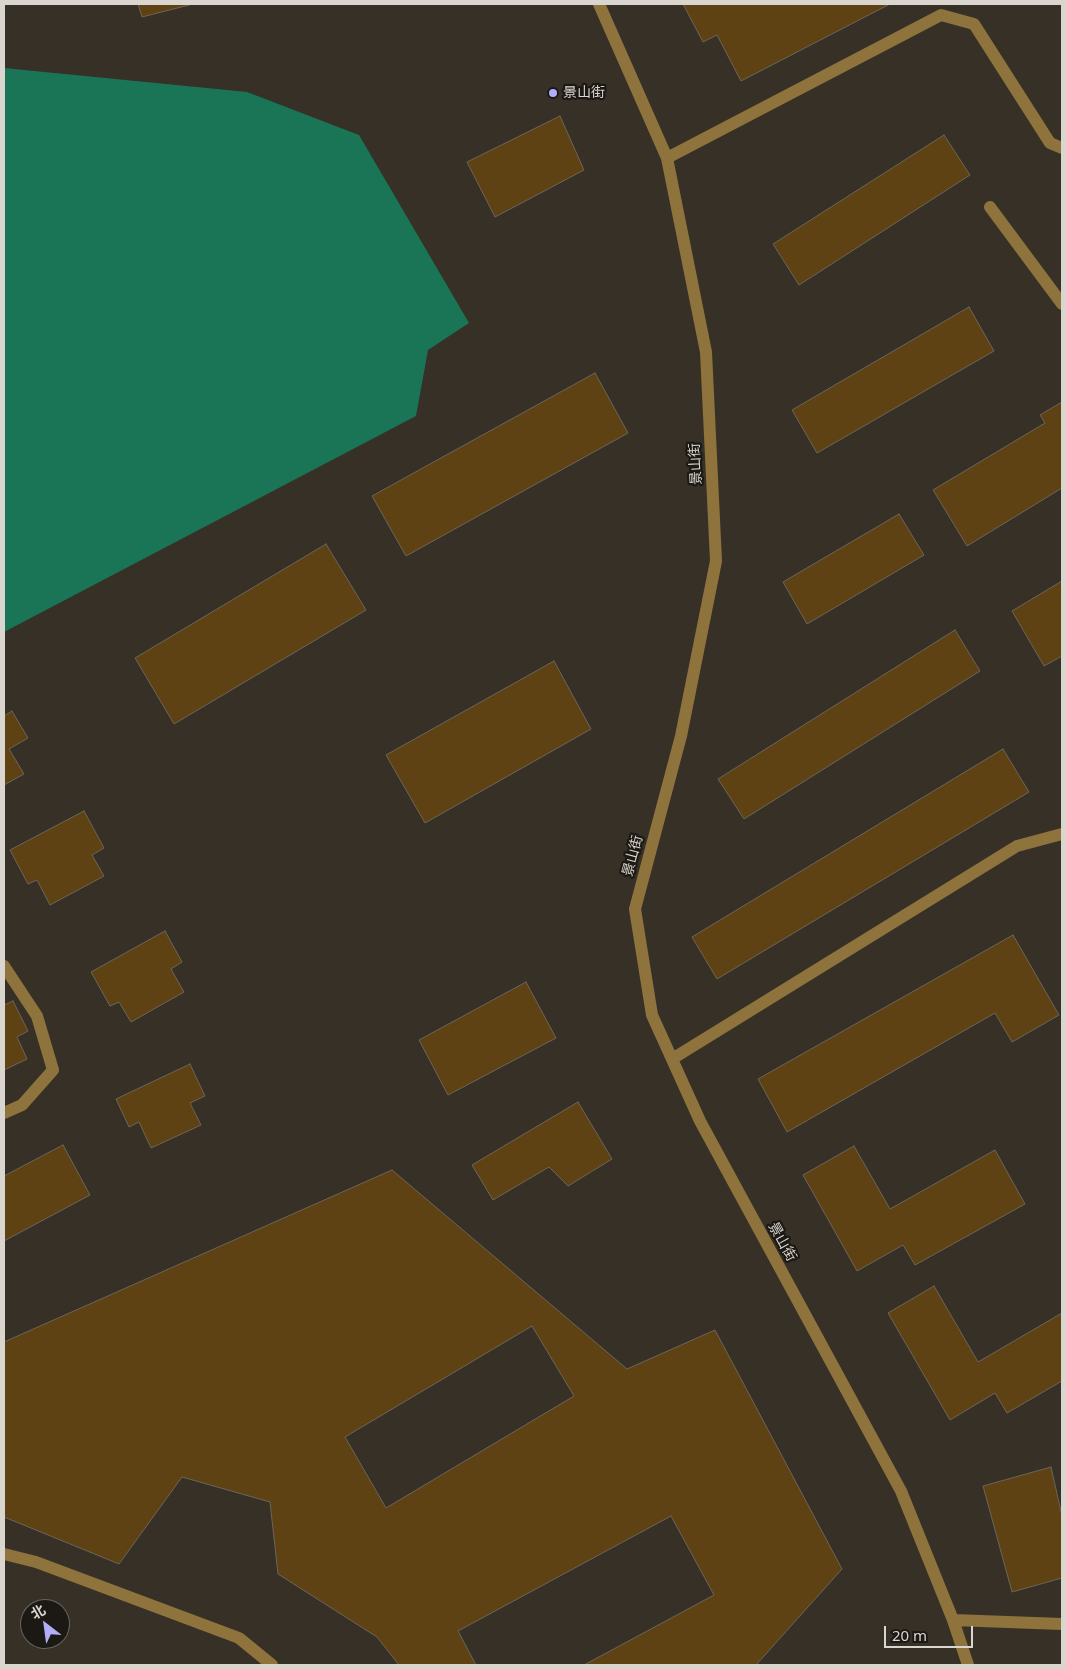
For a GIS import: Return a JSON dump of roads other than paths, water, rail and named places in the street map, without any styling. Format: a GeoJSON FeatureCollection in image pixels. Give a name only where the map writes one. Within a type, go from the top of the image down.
{"type":"FeatureCollection","features":[{"type":"Feature","properties":{"kind":"street","name":"景山街"},"geometry":{"type":"LineString","coordinates":[[599,4],[667,158],[706,352],[716,561],[682,736],[635,909],[652,1015],[700,1121],[901,1491],[953,1620],[968,1665]]}},
{"type":"Feature","properties":{"kind":"street"},"geometry":{"type":"LineString","coordinates":[[667,158],[941,14],[974,24],[1050,142],[1062,148]]}},
{"type":"Feature","properties":{"kind":"street"},"geometry":{"type":"LineString","coordinates":[[990,207],[1062,304]]}},
{"type":"Feature","properties":{"kind":"street"},"geometry":{"type":"LineString","coordinates":[[672,1059],[1017,846],[1062,834]]}},
{"type":"Feature","properties":{"kind":"street"},"geometry":{"type":"LineString","coordinates":[[4,966],[37,1016],[53,1070],[22,1105],[4,1113]]}},
{"type":"Feature","properties":{"kind":"street"},"geometry":{"type":"LineString","coordinates":[[4,1554],[36,1562],[239,1638],[272,1665]]}},
{"type":"Feature","properties":{"kind":"street"},"geometry":{"type":"LineString","coordinates":[[953,1620],[1062,1624]]}},
{"type":"Feature","properties":{"kind":"place","name":"景山街"},"geometry":{"type":"Point","coordinates":[553,93]}}]}
